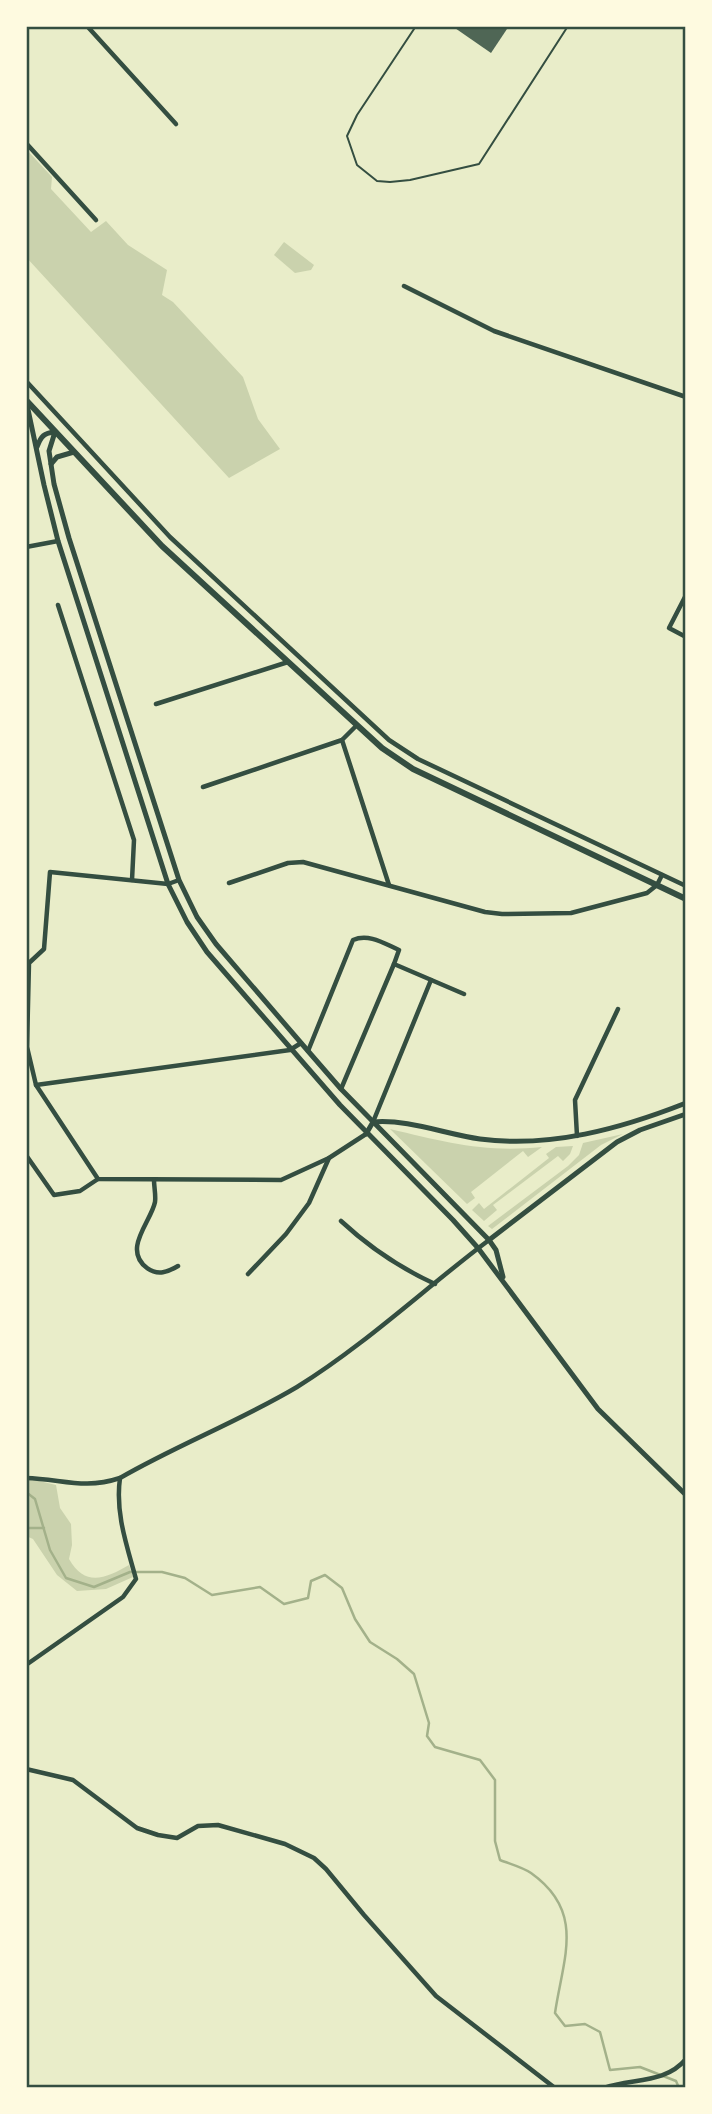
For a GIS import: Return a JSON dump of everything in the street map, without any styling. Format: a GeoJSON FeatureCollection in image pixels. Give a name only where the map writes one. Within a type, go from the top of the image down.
{"type":"FeatureCollection","features":[{"type":"Feature","properties":{"kind":"main road"},"geometry":{"type":"LineString","coordinates":[[26,400],[162,546],[382,748],[413,769],[686,900]]}},
{"type":"Feature","properties":{"kind":"street"},"geometry":{"type":"LineString","coordinates":[[87,26],[176,124]]}},
{"type":"Feature","properties":{"kind":"street"},"geometry":{"type":"LineString","coordinates":[[26,143],[96,220]]}},
{"type":"Feature","properties":{"kind":"street"},"geometry":{"type":"LineString","coordinates":[[404,286],[494,331],[686,397]]}},
{"type":"Feature","properties":{"kind":"street"},"geometry":{"type":"LineString","coordinates":[[26,382],[170,537],[389,740],[418,759],[686,886]]}},
{"type":"Feature","properties":{"kind":"street"},"geometry":{"type":"LineString","coordinates":[[26,400],[58,541],[169,884],[187,922],[206,952],[290,1050],[366,1134],[478,1248],[598,1409],[686,1495]]}},
{"type":"Feature","properties":{"kind":"street"},"geometry":{"type":"LineString","coordinates":[[37,447],[41,437],[55,432],[49,451],[69,538],[179,880],[197,916],[216,944],[341,1089],[489,1240],[495,1250],[505,1284]]}},
{"type":"Feature","properties":{"kind":"street"},"geometry":{"type":"LineString","coordinates":[[51,464],[57,457],[74,452]]}},
{"type":"Feature","properties":{"kind":"street"},"geometry":{"type":"LineString","coordinates":[[162,546],[170,537]]}},
{"type":"Feature","properties":{"kind":"street"},"geometry":{"type":"LineString","coordinates":[[26,547],[58,541]]}},
{"type":"Feature","properties":{"kind":"street"},"geometry":{"type":"LineString","coordinates":[[686,595],[669,628],[686,637]]}},
{"type":"Feature","properties":{"kind":"street"},"geometry":{"type":"LineString","coordinates":[[58,606],[134,840],[132,880]]}},
{"type":"Feature","properties":{"kind":"street"},"geometry":{"type":"LineString","coordinates":[[156,704],[288,662]]}},
{"type":"Feature","properties":{"kind":"street"},"geometry":{"type":"LineString","coordinates":[[203,788],[342,740],[356,726]]}},
{"type":"Feature","properties":{"kind":"street"},"geometry":{"type":"LineString","coordinates":[[342,740],[390,886]]}},
{"type":"Feature","properties":{"kind":"street"},"geometry":{"type":"LineString","coordinates":[[229,883],[288,863],[303,862],[485,912],[571,914],[648,893],[657,885],[662,874]]}},
{"type":"Feature","properties":{"kind":"street"},"geometry":{"type":"LineString","coordinates":[[98,1179],[36,1085],[27,1047],[29,963],[44,949],[50,872],[169,884],[179,880]]}},
{"type":"Feature","properties":{"kind":"street"},"geometry":{"type":"LineString","coordinates":[[308,1051],[354,940],[371,938],[399,950],[341,1089]]}},
{"type":"Feature","properties":{"kind":"street"},"geometry":{"type":"LineString","coordinates":[[394,964],[464,993]]}},
{"type":"Feature","properties":{"kind":"street"},"geometry":{"type":"LineString","coordinates":[[26,1155],[54,1195],[80,1191],[98,1179],[281,1180],[329,1158],[366,1134],[431,980]]}},
{"type":"Feature","properties":{"kind":"street"},"geometry":{"type":"LineString","coordinates":[[577,1136],[575,1100],[618,1009]]}},
{"type":"Feature","properties":{"kind":"street"},"geometry":{"type":"LineString","coordinates":[[36,1085],[290,1050],[301,1043]]}},
{"type":"Feature","properties":{"kind":"street"},"geometry":{"type":"LineString","coordinates":[[373,1122],[392,1120],[482,1139],[519,1140],[577,1136],[626,1126],[686,1103]]}},
{"type":"Feature","properties":{"kind":"street"},"geometry":{"type":"LineString","coordinates":[[26,1478],[71,1484],[104,1484],[255,1411],[378,1331],[478,1248],[617,1142],[640,1130],[686,1114]]}},
{"type":"Feature","properties":{"kind":"street"},"geometry":{"type":"LineString","coordinates":[[248,1274],[286,1234],[309,1203],[329,1158]]}},
{"type":"Feature","properties":{"kind":"street"},"geometry":{"type":"LineString","coordinates":[[154,1180],[155,1203],[138,1237],[137,1251],[144,1266],[153,1271],[166,1273],[178,1266]]}},
{"type":"Feature","properties":{"kind":"street"},"geometry":{"type":"LineString","coordinates":[[341,1221],[390,1260],[435,1284]]}},
{"type":"Feature","properties":{"kind":"street"},"geometry":{"type":"LineString","coordinates":[[26,1665],[123,1597],[135,1579],[119,1513],[120,1478]]}},
{"type":"Feature","properties":{"kind":"street"},"geometry":{"type":"LineString","coordinates":[[26,1769],[73,1780],[137,1828],[158,1835],[177,1838],[198,1826],[218,1825],[285,1844],[313,1858],[327,1869],[436,1996],[555,2088]]}},
{"type":"Feature","properties":{"kind":"street"},"geometry":{"type":"LineString","coordinates":[[604,2088],[670,2073],[686,2059]]}},
{"type":"Feature","properties":{"kind":"lane"},"geometry":{"type":"LineString","coordinates":[[416,26],[357,115],[347,136],[357,165],[377,181],[390,182],[431,176],[479,164],[568,26]]}},
{"type":"Feature","properties":{"kind":"green space"},"geometry":{"type":"Polygon","coordinates":[[[26,149],[52,177],[51,189],[91,232],[106,221],[128,245],[167,270],[162,295],[173,302],[243,377],[258,419],[280,449],[229,478],[26,257],[26,149]]]}},
{"type":"Feature","properties":{"kind":"green space"},"geometry":{"type":"Polygon","coordinates":[[[284,242],[314,265],[311,270],[295,273],[274,255],[284,242]]]}},
{"type":"Feature","properties":{"kind":"green space"},"geometry":{"type":"Polygon","coordinates":[[[390,1129],[483,1147],[542,1147],[528,1157],[523,1151],[471,1192],[475,1198],[467,1204],[390,1129]]]}},
{"type":"Feature","properties":{"kind":"green space"},"geometry":{"type":"Polygon","coordinates":[[[623,1134],[601,1145],[492,1229],[488,1226],[568,1166],[579,1155],[583,1143],[623,1134]]]}},
{"type":"Feature","properties":{"kind":"green space"},"geometry":{"type":"Polygon","coordinates":[[[573,1146],[563,1161],[558,1156],[493,1205],[497,1210],[484,1221],[472,1210],[479,1203],[484,1209],[549,1158],[546,1154],[556,1147],[573,1146]]]}},
{"type":"Feature","properties":{"kind":"green space"},"geometry":{"type":"Polygon","coordinates":[[[26,1480],[56,1485],[60,1508],[71,1524],[72,1545],[69,1559],[75,1568],[82,1574],[96,1578],[112,1574],[129,1565],[133,1577],[106,1589],[77,1591],[57,1575],[33,1539],[26,1536],[26,1480]]]}},
{"type":"Feature","properties":{"kind":"building"},"geometry":{"type":"Polygon","coordinates":[[[452,26],[509,26],[491,53],[452,26]]]}},
{"type":"Feature","properties":{"kind":"waterway"},"geometry":{"type":"LineString","coordinates":[[26,1492],[35,1499],[50,1550],[66,1578],[94,1587],[130,1572],[162,1572],[185,1578],[212,1595],[260,1587],[284,1604],[308,1598],[311,1581],[325,1575],[342,1588],[355,1619],[370,1642],[397,1659],[414,1674],[429,1723],[427,1736],[435,1747],[480,1760],[495,1780],[495,1841],[500,1860],[531,1873],[548,1888],[559,1904],[567,1937],[555,2013],[565,2026],[585,2024],[600,2032],[610,2070],[640,2067],[676,2081],[679,2088]]}},
{"type":"Feature","properties":{"kind":"waterway"},"geometry":{"type":"LineString","coordinates":[[26,1528],[44,1528]]}}]}
